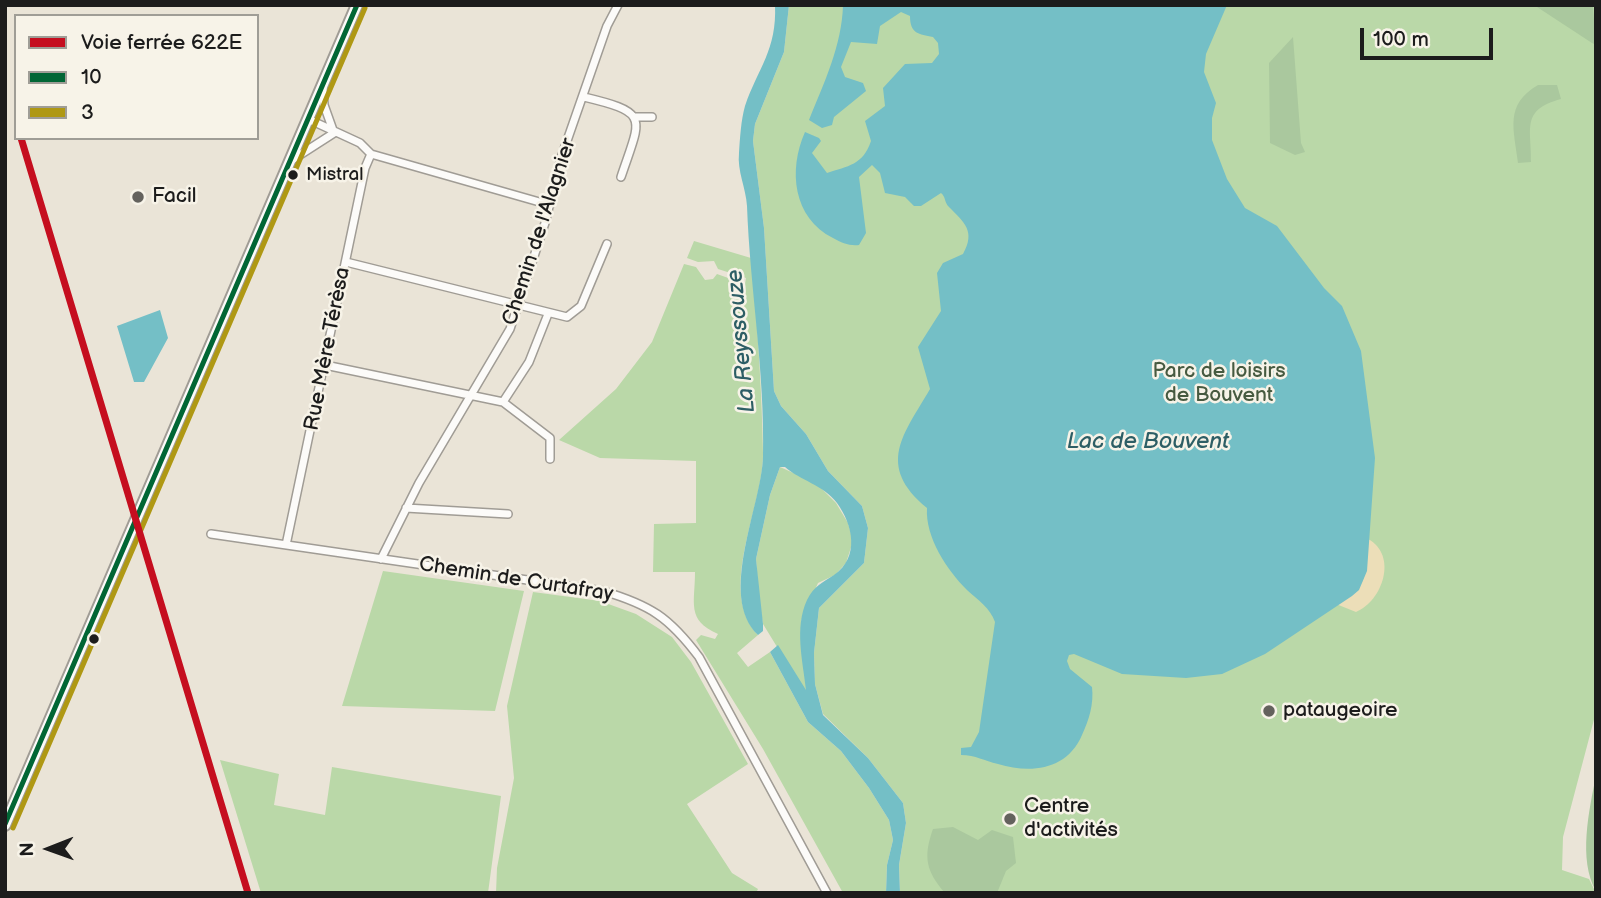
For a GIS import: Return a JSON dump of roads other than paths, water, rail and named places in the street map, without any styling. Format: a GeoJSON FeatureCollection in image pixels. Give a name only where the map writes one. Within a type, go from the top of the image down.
{"type":"FeatureCollection","features":[{"type":"Feature","properties":{"kind":"main road"},"geometry":{"type":"LineString","coordinates":[[5,825],[357,5]]}},
{"type":"Feature","properties":{"kind":"street","name":"Chemin de l'Alagnier"},"geometry":{"type":"LineString","coordinates":[[381,559],[406,508],[510,329],[550,205],[561,158],[607,26],[618,5]]}},
{"type":"Feature","properties":{"kind":"street"},"geometry":{"type":"LineString","coordinates":[[323,84],[324,104],[334,133]]}},
{"type":"Feature","properties":{"kind":"street"},"geometry":{"type":"LineString","coordinates":[[584,97],[626,108],[635,117],[637,129],[621,177]]}},
{"type":"Feature","properties":{"kind":"street"},"geometry":{"type":"LineString","coordinates":[[635,117],[652,117]]}},
{"type":"Feature","properties":{"kind":"street"},"geometry":{"type":"LineString","coordinates":[[308,119],[360,144],[371,154],[550,205]]}},
{"type":"Feature","properties":{"kind":"street"},"geometry":{"type":"LineString","coordinates":[[290,162],[334,133]]}},
{"type":"Feature","properties":{"kind":"street","name":"Rue Mère Térèsa"},"geometry":{"type":"LineString","coordinates":[[286,545],[365,167],[371,154]]}},
{"type":"Feature","properties":{"kind":"street"},"geometry":{"type":"LineString","coordinates":[[346,261],[567,317],[581,306],[607,244]]}},
{"type":"Feature","properties":{"kind":"street"},"geometry":{"type":"LineString","coordinates":[[503,402],[529,362],[548,314]]}},
{"type":"Feature","properties":{"kind":"street"},"geometry":{"type":"LineString","coordinates":[[325,365],[503,402],[550,438],[551,459]]}},
{"type":"Feature","properties":{"kind":"street"},"geometry":{"type":"LineString","coordinates":[[406,508],[508,514]]}},
{"type":"Feature","properties":{"kind":"street","name":"Chemin de Curtafray"},"geometry":{"type":"LineString","coordinates":[[211,534],[603,592],[635,601],[659,613],[678,629],[699,657],[827,893]]}},
{"type":"Feature","properties":{"kind":"water"},"geometry":{"type":"Polygon","coordinates":[[[775,5],[789,5],[784,52],[755,124],[753,141],[764,228],[774,391],[781,406],[806,434],[828,471],[862,506],[868,528],[864,563],[819,608],[814,653],[815,684],[823,715],[868,758],[903,803],[906,823],[899,865],[900,893],[886,893],[887,865],[893,840],[889,820],[841,751],[808,722],[770,652],[778,645],[806,690],[800,645],[803,611],[812,591],[842,568],[851,550],[850,531],[837,503],[825,491],[785,467],[780,467],[770,495],[756,559],[763,624],[763,631],[758,635],[746,618],[741,597],[745,549],[761,476],[763,425],[747,206],[739,153],[744,111],[770,47],[775,5]]]}},
{"type":"Feature","properties":{"kind":"water","name":"Lac de Bouvent"},"geometry":{"type":"Polygon","coordinates":[[[843,5],[1227,5],[1206,54],[1204,72],[1216,103],[1212,118],[1212,140],[1227,179],[1245,208],[1277,226],[1324,288],[1342,306],[1361,351],[1375,458],[1367,571],[1359,590],[1265,654],[1222,674],[1186,678],[1122,674],[1074,654],[1069,655],[1067,661],[1070,669],[1092,687],[1090,712],[1085,729],[1075,747],[1067,756],[1047,766],[1023,769],[961,755],[961,748],[971,747],[979,732],[995,622],[987,608],[959,582],[945,563],[930,530],[927,508],[911,492],[902,478],[898,463],[904,435],[930,389],[918,347],[941,311],[937,273],[943,263],[963,254],[967,246],[967,228],[947,205],[941,193],[921,206],[914,206],[905,197],[885,193],[880,173],[872,165],[859,177],[866,233],[859,245],[843,243],[820,229],[809,218],[798,192],[797,162],[805,132],[821,141],[812,153],[827,173],[854,163],[864,155],[871,141],[865,121],[885,106],[883,88],[905,64],[932,63],[939,54],[938,43],[933,37],[916,32],[910,16],[901,12],[880,26],[877,44],[851,42],[841,67],[845,77],[863,83],[866,91],[834,117],[832,125],[822,128],[809,120],[836,49],[843,5]]]}},
{"type":"Feature","properties":{"kind":"water"},"geometry":{"type":"Polygon","coordinates":[[[160,310],[168,338],[144,382],[134,382],[117,326],[160,310]]]}},
{"type":"Feature","properties":{"kind":"rail line","name":"622E"},"geometry":{"type":"LineString","coordinates":[[22,140],[248,893]]}},
{"type":"Feature","properties":{"kind":"place","name":"Mistral"},"geometry":{"type":"Point","coordinates":[293,175]}},
{"type":"Feature","properties":{"kind":"place","name":"Facil"},"geometry":{"type":"Point","coordinates":[138,197]}},
{"type":"Feature","properties":{"kind":"place","name":"pataugeoire"},"geometry":{"type":"Point","coordinates":[1269,711]}},
{"type":"Feature","properties":{"kind":"place","name":"Centre d'activités"},"geometry":{"type":"Point","coordinates":[1010,819]}},
{"type":"Feature","properties":{"kind":"water label","name":"La Reyssouze"},"geometry":{"type":"Point","coordinates":[742,341]}},
{"type":"Feature","properties":{"kind":"park label","name":"Parc de loisirs de Bouvent"},"geometry":{"type":"Point","coordinates":[1219,384]}}]}
